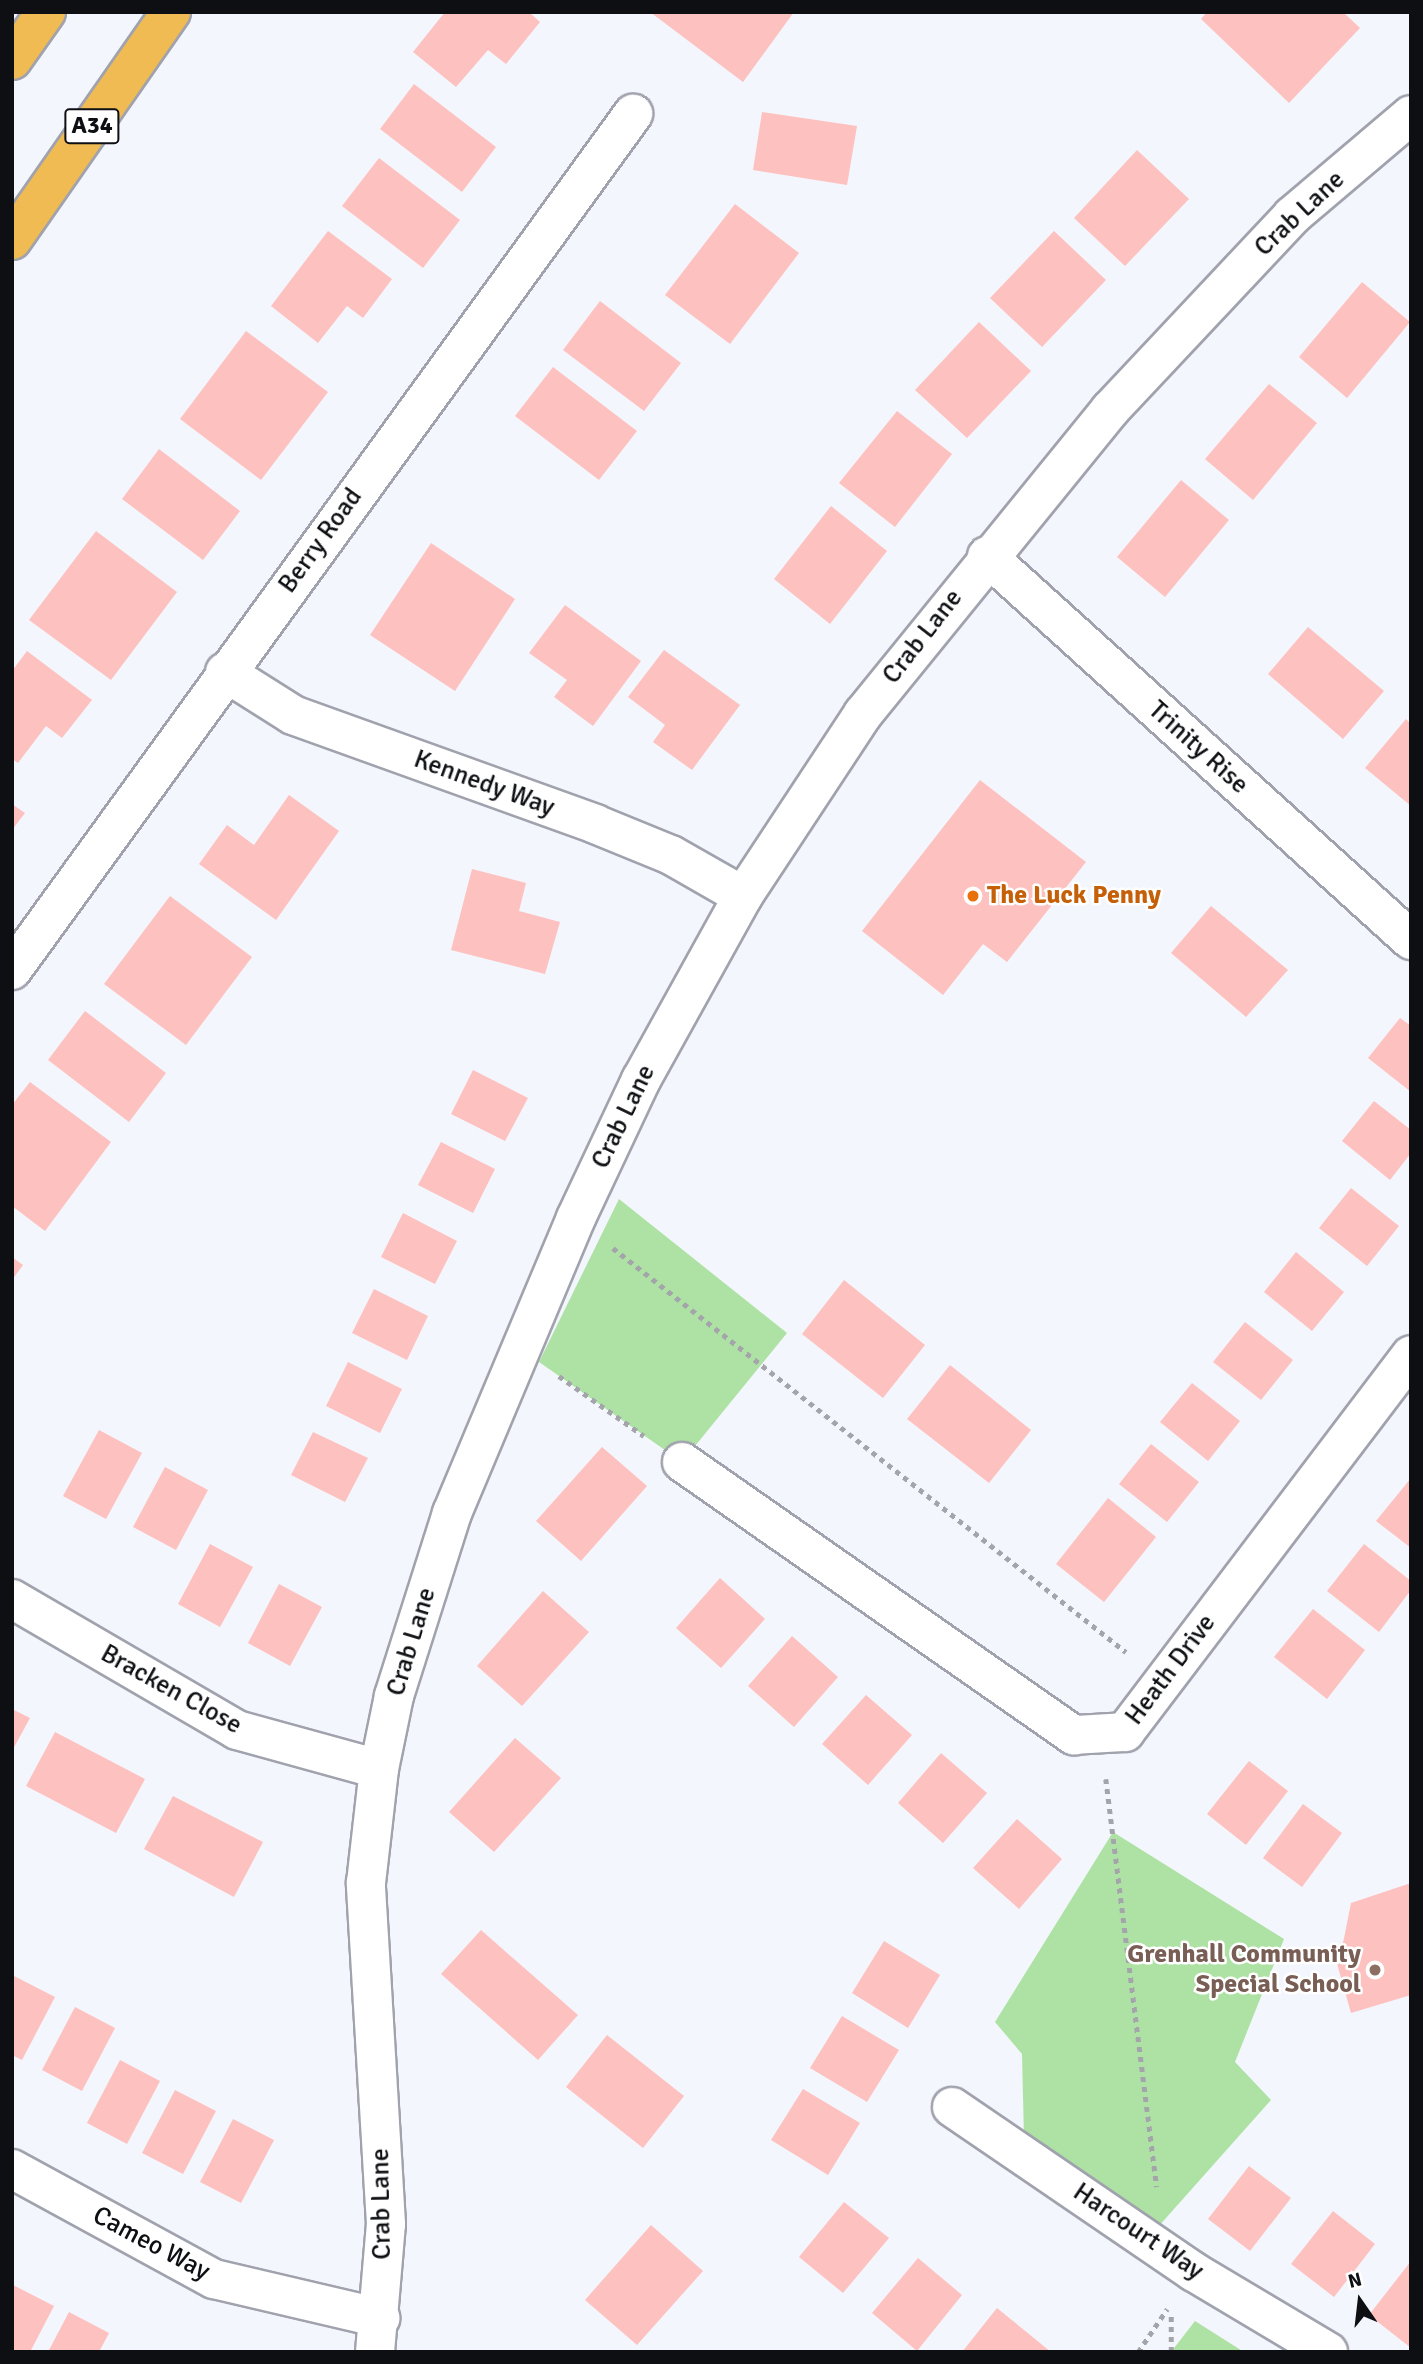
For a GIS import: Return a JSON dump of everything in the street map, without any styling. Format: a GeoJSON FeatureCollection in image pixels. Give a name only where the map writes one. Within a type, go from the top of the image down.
{"type":"FeatureCollection","features":[{"type":"Feature","properties":{"kind":"highway"},"geometry":{"type":"LineString","coordinates":[[12,60],[46,12]]}},
{"type":"Feature","properties":{"kind":"highway","name":"A34"},"geometry":{"type":"LineString","coordinates":[[12,240],[171,12]]}},
{"type":"Feature","properties":{"kind":"street","name":"Berry Road"},"geometry":{"type":"LineString","coordinates":[[12,970],[225,672],[633,114]]}},
{"type":"Feature","properties":{"kind":"street","name":"Crab Lane"},"geometry":{"type":"LineString","coordinates":[[377,2335],[386,2224],[366,1882],[379,1769],[394,1696],[453,1513],[520,1346],[576,1218],[641,1080],[743,896],[863,714],[987,556],[1110,410],[1283,226],[1411,115]]}},
{"type":"Feature","properties":{"kind":"street","name":"Trinity Rise"},"geometry":{"type":"LineString","coordinates":[[987,556],[1411,940]]}},
{"type":"Feature","properties":{"kind":"street","name":"Kennedy Way"},"geometry":{"type":"LineString","coordinates":[[225,672],[293,715],[595,824],[671,855],[743,896]]}},
{"type":"Feature","properties":{"kind":"street","name":"Heath Drive"},"geometry":{"type":"LineString","coordinates":[[681,1462],[1074,1735],[1125,1732],[1411,1356]]}},
{"type":"Feature","properties":{"kind":"street","name":"Bracken Close"},"geometry":{"type":"LineString","coordinates":[[12,1599],[237,1730],[379,1769]]}},
{"type":"Feature","properties":{"kind":"street","name":"Harcourt Way"},"geometry":{"type":"LineString","coordinates":[[952,2107],[1194,2272],[1328,2352]]}},
{"type":"Feature","properties":{"kind":"street","name":"Cameo Way"},"geometry":{"type":"LineString","coordinates":[[12,2169],[214,2279],[377,2335]]}},
{"type":"Feature","properties":{"kind":"path"},"geometry":{"type":"LineString","coordinates":[[576,1218],[1163,1680]]}},
{"type":"Feature","properties":{"kind":"path"},"geometry":{"type":"LineString","coordinates":[[520,1346],[681,1462]]}},
{"type":"Feature","properties":{"kind":"path"},"geometry":{"type":"LineString","coordinates":[[1100,1733],[1157,2192]]}},
{"type":"Feature","properties":{"kind":"path"},"geometry":{"type":"LineString","coordinates":[[1171,2303],[1171,2352]]}},
{"type":"Feature","properties":{"kind":"green space"},"geometry":{"type":"Polygon","coordinates":[[[619,1199],[787,1333],[682,1462],[539,1362],[619,1199]]]}},
{"type":"Feature","properties":{"kind":"green space"},"geometry":{"type":"Polygon","coordinates":[[[1113,1832],[1284,1939],[1235,2062],[1271,2100],[1158,2227],[1024,2139],[1022,2054],[995,2022],[1113,1832]]]}},
{"type":"Feature","properties":{"kind":"green space"},"geometry":{"type":"Polygon","coordinates":[[[1195,2321],[1244,2352],[1171,2352],[1195,2321]]]}},
{"type":"Feature","properties":{"kind":"building"},"geometry":{"type":"Polygon","coordinates":[[[445,12],[529,12],[540,22],[506,64],[488,50],[456,87],[413,52],[445,12]]]}},
{"type":"Feature","properties":{"kind":"building"},"geometry":{"type":"Polygon","coordinates":[[[650,12],[794,12],[743,82],[650,12]]]}},
{"type":"Feature","properties":{"kind":"building"},"geometry":{"type":"Polygon","coordinates":[[[1207,12],[1343,12],[1360,28],[1289,103],[1201,19],[1207,12]]]}},
{"type":"Feature","properties":{"kind":"building"},"geometry":{"type":"Polygon","coordinates":[[[414,84],[496,147],[462,192],[380,129],[414,84]]]}},
{"type":"Feature","properties":{"kind":"building"},"geometry":{"type":"Polygon","coordinates":[[[762,112],[857,126],[847,185],[753,170],[762,112]]]}},
{"type":"Feature","properties":{"kind":"building"},"geometry":{"type":"Polygon","coordinates":[[[1137,150],[1189,199],[1125,266],[1074,218],[1137,150]]]}},
{"type":"Feature","properties":{"kind":"building"},"geometry":{"type":"Polygon","coordinates":[[[379,158],[460,220],[423,268],[342,206],[379,158]]]}},
{"type":"Feature","properties":{"kind":"building"},"geometry":{"type":"Polygon","coordinates":[[[735,204],[799,253],[730,344],[665,295],[735,204]]]}},
{"type":"Feature","properties":{"kind":"building"},"geometry":{"type":"Polygon","coordinates":[[[328,231],[392,279],[363,318],[347,306],[318,343],[271,306],[328,231]]]}},
{"type":"Feature","properties":{"kind":"building"},"geometry":{"type":"Polygon","coordinates":[[[1054,231],[1106,280],[1042,347],[990,298],[1054,231]]]}},
{"type":"Feature","properties":{"kind":"building"},"geometry":{"type":"Polygon","coordinates":[[[1362,282],[1410,322],[1347,398],[1299,357],[1362,282]]]}},
{"type":"Feature","properties":{"kind":"building"},"geometry":{"type":"Polygon","coordinates":[[[600,301],[681,363],[644,411],[563,350],[600,301]]]}},
{"type":"Feature","properties":{"kind":"building"},"geometry":{"type":"Polygon","coordinates":[[[979,322],[1031,371],[967,438],[915,390],[979,322]]]}},
{"type":"Feature","properties":{"kind":"building"},"geometry":{"type":"Polygon","coordinates":[[[246,331],[328,392],[261,480],[180,419],[246,331]]]}},
{"type":"Feature","properties":{"kind":"building"},"geometry":{"type":"Polygon","coordinates":[[[553,367],[637,431],[599,480],[515,416],[553,367]]]}},
{"type":"Feature","properties":{"kind":"building"},"geometry":{"type":"Polygon","coordinates":[[[1269,384],[1317,423],[1253,500],[1205,459],[1269,384]]]}},
{"type":"Feature","properties":{"kind":"building"},"geometry":{"type":"Polygon","coordinates":[[[897,411],[952,454],[895,527],[839,483],[897,411]]]}},
{"type":"Feature","properties":{"kind":"building"},"geometry":{"type":"Polygon","coordinates":[[[159,449],[240,511],[203,560],[122,499],[159,449]]]}},
{"type":"Feature","properties":{"kind":"building"},"geometry":{"type":"Polygon","coordinates":[[[1181,480],[1229,520],[1165,597],[1117,557],[1181,480]]]}},
{"type":"Feature","properties":{"kind":"building"},"geometry":{"type":"Polygon","coordinates":[[[831,506],[887,551],[830,624],[774,579],[831,506]]]}},
{"type":"Feature","properties":{"kind":"building"},"geometry":{"type":"Polygon","coordinates":[[[96,531],[177,592],[111,680],[29,620],[96,531]]]}},
{"type":"Feature","properties":{"kind":"building"},"geometry":{"type":"Polygon","coordinates":[[[431,543],[515,599],[455,691],[370,635],[431,543]]]}},
{"type":"Feature","properties":{"kind":"building"},"geometry":{"type":"Polygon","coordinates":[[[565,605],[641,661],[593,726],[554,697],[567,680],[529,653],[565,605]]]}},
{"type":"Feature","properties":{"kind":"building"},"geometry":{"type":"Polygon","coordinates":[[[1308,627],[1384,691],[1343,739],[1268,674],[1308,627]]]}},
{"type":"Feature","properties":{"kind":"building"},"geometry":{"type":"Polygon","coordinates":[[[664,650],[740,705],[692,770],[653,742],[665,725],[628,697],[664,650]]]}},
{"type":"Feature","properties":{"kind":"building"},"geometry":{"type":"Polygon","coordinates":[[[27,651],[92,700],[62,738],[46,726],[18,763],[12,759],[12,671],[27,651]]]}},
{"type":"Feature","properties":{"kind":"building"},"geometry":{"type":"Polygon","coordinates":[[[1406,719],[1411,724],[1411,806],[1365,768],[1406,719]]]}},
{"type":"Feature","properties":{"kind":"building","name":"The Luck Penny"},"geometry":{"type":"Polygon","coordinates":[[[980,780],[1086,862],[1007,962],[983,944],[943,995],[862,931],[980,780]]]}},
{"type":"Feature","properties":{"kind":"building"},"geometry":{"type":"Polygon","coordinates":[[[289,795],[339,831],[276,920],[199,864],[227,825],[254,845],[289,795]]]}},
{"type":"Feature","properties":{"kind":"building"},"geometry":{"type":"Polygon","coordinates":[[[12,804],[25,813],[12,830],[12,804]]]}},
{"type":"Feature","properties":{"kind":"building"},"geometry":{"type":"Polygon","coordinates":[[[472,869],[526,883],[519,911],[560,922],[545,974],[451,950],[472,869]]]}},
{"type":"Feature","properties":{"kind":"building"},"geometry":{"type":"Polygon","coordinates":[[[170,896],[252,957],[186,1045],[104,984],[170,896]]]}},
{"type":"Feature","properties":{"kind":"building"},"geometry":{"type":"Polygon","coordinates":[[[1211,906],[1288,970],[1246,1017],[1171,953],[1211,906]]]}},
{"type":"Feature","properties":{"kind":"building"},"geometry":{"type":"Polygon","coordinates":[[[85,1011],[166,1073],[129,1122],[48,1060],[85,1011]]]}},
{"type":"Feature","properties":{"kind":"building"},"geometry":{"type":"Polygon","coordinates":[[[1400,1018],[1411,1026],[1411,1092],[1368,1058],[1400,1018]]]}},
{"type":"Feature","properties":{"kind":"building"},"geometry":{"type":"Polygon","coordinates":[[[473,1070],[528,1098],[505,1141],[451,1114],[473,1070]]]}},
{"type":"Feature","properties":{"kind":"building"},"geometry":{"type":"Polygon","coordinates":[[[30,1082],[111,1142],[45,1231],[12,1206],[12,1105],[30,1082]]]}},
{"type":"Feature","properties":{"kind":"building"},"geometry":{"type":"Polygon","coordinates":[[[1374,1101],[1411,1130],[1411,1153],[1390,1180],[1342,1141],[1374,1101]]]}},
{"type":"Feature","properties":{"kind":"building"},"geometry":{"type":"Polygon","coordinates":[[[441,1142],[495,1169],[473,1213],[418,1185],[441,1142]]]}},
{"type":"Feature","properties":{"kind":"building"},"geometry":{"type":"Polygon","coordinates":[[[1351,1188],[1399,1226],[1367,1266],[1319,1228],[1351,1188]]]}},
{"type":"Feature","properties":{"kind":"building"},"geometry":{"type":"Polygon","coordinates":[[[403,1213],[457,1241],[435,1284],[381,1257],[403,1213]]]}},
{"type":"Feature","properties":{"kind":"building"},"geometry":{"type":"Polygon","coordinates":[[[1296,1252],[1344,1292],[1312,1331],[1264,1292],[1296,1252]]]}},
{"type":"Feature","properties":{"kind":"building"},"geometry":{"type":"Polygon","coordinates":[[[12,1257],[23,1265],[12,1280],[12,1257]]]}},
{"type":"Feature","properties":{"kind":"building"},"geometry":{"type":"Polygon","coordinates":[[[844,1280],[925,1345],[883,1398],[802,1334],[844,1280]]]}},
{"type":"Feature","properties":{"kind":"building"},"geometry":{"type":"Polygon","coordinates":[[[374,1289],[428,1316],[407,1360],[352,1333],[374,1289]]]}},
{"type":"Feature","properties":{"kind":"building"},"geometry":{"type":"Polygon","coordinates":[[[1245,1322],[1293,1360],[1261,1400],[1213,1362],[1245,1322]]]}},
{"type":"Feature","properties":{"kind":"building"},"geometry":{"type":"Polygon","coordinates":[[[348,1362],[402,1389],[380,1433],[326,1406],[348,1362]]]}},
{"type":"Feature","properties":{"kind":"building"},"geometry":{"type":"Polygon","coordinates":[[[950,1365],[1031,1430],[989,1483],[907,1419],[950,1365]]]}},
{"type":"Feature","properties":{"kind":"building"},"geometry":{"type":"Polygon","coordinates":[[[1192,1383],[1240,1421],[1208,1461],[1160,1422],[1192,1383]]]}},
{"type":"Feature","properties":{"kind":"building"},"geometry":{"type":"Polygon","coordinates":[[[99,1430],[142,1453],[106,1519],[63,1496],[99,1430]]]}},
{"type":"Feature","properties":{"kind":"building"},"geometry":{"type":"Polygon","coordinates":[[[313,1432],[368,1458],[345,1502],[291,1475],[313,1432]]]}},
{"type":"Feature","properties":{"kind":"building"},"geometry":{"type":"Polygon","coordinates":[[[1151,1444],[1199,1482],[1167,1522],[1119,1484],[1151,1444]]]}},
{"type":"Feature","properties":{"kind":"building"},"geometry":{"type":"Polygon","coordinates":[[[602,1447],[647,1486],[581,1561],[536,1521],[602,1447]]]}},
{"type":"Feature","properties":{"kind":"building"},"geometry":{"type":"Polygon","coordinates":[[[165,1467],[208,1490],[176,1550],[133,1527],[165,1467]]]}},
{"type":"Feature","properties":{"kind":"building"},"geometry":{"type":"Polygon","coordinates":[[[1411,1478],[1411,1548],[1376,1521],[1411,1478]]]}},
{"type":"Feature","properties":{"kind":"building"},"geometry":{"type":"Polygon","coordinates":[[[1108,1498],[1156,1537],[1104,1602],[1056,1564],[1108,1498]]]}},
{"type":"Feature","properties":{"kind":"building"},"geometry":{"type":"Polygon","coordinates":[[[210,1544],[253,1567],[220,1627],[178,1604],[210,1544]]]}},
{"type":"Feature","properties":{"kind":"building"},"geometry":{"type":"Polygon","coordinates":[[[1364,1544],[1411,1581],[1411,1590],[1379,1632],[1327,1591],[1364,1544]]]}},
{"type":"Feature","properties":{"kind":"building"},"geometry":{"type":"Polygon","coordinates":[[[720,1578],[765,1619],[721,1668],[676,1628],[720,1578]]]}},
{"type":"Feature","properties":{"kind":"building"},"geometry":{"type":"Polygon","coordinates":[[[279,1584],[322,1607],[290,1666],[248,1643],[279,1584]]]}},
{"type":"Feature","properties":{"kind":"building"},"geometry":{"type":"Polygon","coordinates":[[[543,1591],[589,1632],[522,1706],[477,1666],[543,1591]]]}},
{"type":"Feature","properties":{"kind":"building"},"geometry":{"type":"Polygon","coordinates":[[[1313,1609],[1365,1650],[1327,1699],[1274,1657],[1313,1609]]]}},
{"type":"Feature","properties":{"kind":"building"},"geometry":{"type":"Polygon","coordinates":[[[792,1636],[838,1677],[794,1727],[748,1686],[792,1636]]]}},
{"type":"Feature","properties":{"kind":"building"},"geometry":{"type":"Polygon","coordinates":[[[866,1695],[912,1735],[868,1785],[822,1744],[866,1695]]]}},
{"type":"Feature","properties":{"kind":"building"},"geometry":{"type":"Polygon","coordinates":[[[12,1709],[30,1718],[12,1751],[12,1709]]]}},
{"type":"Feature","properties":{"kind":"building"},"geometry":{"type":"Polygon","coordinates":[[[55,1732],[145,1779],[116,1833],[26,1786],[55,1732]]]}},
{"type":"Feature","properties":{"kind":"building"},"geometry":{"type":"Polygon","coordinates":[[[515,1738],[561,1778],[494,1852],[449,1812],[515,1738]]]}},
{"type":"Feature","properties":{"kind":"building"},"geometry":{"type":"Polygon","coordinates":[[[941,1753],[987,1793],[943,1843],[898,1803],[941,1753]]]}},
{"type":"Feature","properties":{"kind":"building"},"geometry":{"type":"Polygon","coordinates":[[[1249,1761],[1288,1791],[1246,1845],[1207,1814],[1249,1761]]]}},
{"type":"Feature","properties":{"kind":"building"},"geometry":{"type":"Polygon","coordinates":[[[173,1796],[263,1842],[234,1897],[144,1849],[173,1796]]]}},
{"type":"Feature","properties":{"kind":"building"},"geometry":{"type":"Polygon","coordinates":[[[1303,1804],[1342,1833],[1302,1887],[1263,1858],[1303,1804]]]}},
{"type":"Feature","properties":{"kind":"building"},"geometry":{"type":"Polygon","coordinates":[[[1017,1819],[1062,1859],[1019,1909],[973,1868],[1017,1819]]]}},
{"type":"Feature","properties":{"kind":"building","name":"Grenhall Community Special School"},"geometry":{"type":"Polygon","coordinates":[[[1411,1883],[1411,1995],[1351,2013],[1332,1946],[1343,1943],[1351,1903],[1411,1883]]]}},
{"type":"Feature","properties":{"kind":"building"},"geometry":{"type":"Polygon","coordinates":[[[481,1930],[578,2015],[538,2060],[441,1974],[481,1930]]]}},
{"type":"Feature","properties":{"kind":"building"},"geometry":{"type":"Polygon","coordinates":[[[884,1941],[940,1975],[908,2028],[852,1993],[884,1941]]]}},
{"type":"Feature","properties":{"kind":"building"},"geometry":{"type":"Polygon","coordinates":[[[14,1976],[55,1997],[22,2060],[12,2055],[14,1976]]]}},
{"type":"Feature","properties":{"kind":"building"},"geometry":{"type":"Polygon","coordinates":[[[75,2007],[115,2028],[82,2091],[42,2070],[75,2007]]]}},
{"type":"Feature","properties":{"kind":"building"},"geometry":{"type":"Polygon","coordinates":[[[842,2016],[899,2050],[867,2102],[810,2068],[842,2016]]]}},
{"type":"Feature","properties":{"kind":"building"},"geometry":{"type":"Polygon","coordinates":[[[607,2035],[684,2096],[643,2148],[566,2087],[607,2035]]]}},
{"type":"Feature","properties":{"kind":"building"},"geometry":{"type":"Polygon","coordinates":[[[120,2060],[160,2081],[127,2144],[87,2123],[120,2060]]]}},
{"type":"Feature","properties":{"kind":"building"},"geometry":{"type":"Polygon","coordinates":[[[803,2089],[860,2123],[828,2175],[771,2140],[803,2089]]]}},
{"type":"Feature","properties":{"kind":"building"},"geometry":{"type":"Polygon","coordinates":[[[175,2090],[216,2111],[183,2174],[142,2153],[175,2090]]]}},
{"type":"Feature","properties":{"kind":"building"},"geometry":{"type":"Polygon","coordinates":[[[233,2119],[274,2140],[241,2203],[200,2182],[233,2119]]]}},
{"type":"Feature","properties":{"kind":"building"},"geometry":{"type":"Polygon","coordinates":[[[1249,2166],[1291,2198],[1250,2251],[1208,2219],[1249,2166]]]}},
{"type":"Feature","properties":{"kind":"building"},"geometry":{"type":"Polygon","coordinates":[[[844,2202],[889,2238],[843,2293],[799,2257],[844,2202]]]}},
{"type":"Feature","properties":{"kind":"building"},"geometry":{"type":"Polygon","coordinates":[[[1333,2211],[1375,2244],[1334,2297],[1291,2264],[1333,2211]]]}},
{"type":"Feature","properties":{"kind":"building"},"geometry":{"type":"Polygon","coordinates":[[[651,2225],[703,2271],[637,2345],[585,2300],[651,2225]]]}},
{"type":"Feature","properties":{"kind":"building"},"geometry":{"type":"Polygon","coordinates":[[[918,2258],[962,2295],[917,2351],[872,2313],[918,2258]]]}},
{"type":"Feature","properties":{"kind":"building"},"geometry":{"type":"Polygon","coordinates":[[[1411,2261],[1411,2348],[1369,2315],[1411,2261]]]}},
{"type":"Feature","properties":{"kind":"building"},"geometry":{"type":"Polygon","coordinates":[[[13,2285],[54,2306],[30,2352],[12,2352],[13,2285]]]}},
{"type":"Feature","properties":{"kind":"building"},"geometry":{"type":"Polygon","coordinates":[[[997,2308],[1051,2352],[962,2352],[997,2308]]]}},
{"type":"Feature","properties":{"kind":"building"},"geometry":{"type":"Polygon","coordinates":[[[69,2312],[109,2333],[99,2352],[48,2352],[69,2312]]]}},
{"type":"Feature","properties":{"kind":"place","name":"The Luck Penny"},"geometry":{"type":"Point","coordinates":[973,896]}},
{"type":"Feature","properties":{"kind":"place","name":"Grenhall Community Special School"},"geometry":{"type":"Point","coordinates":[1375,1970]}}]}
